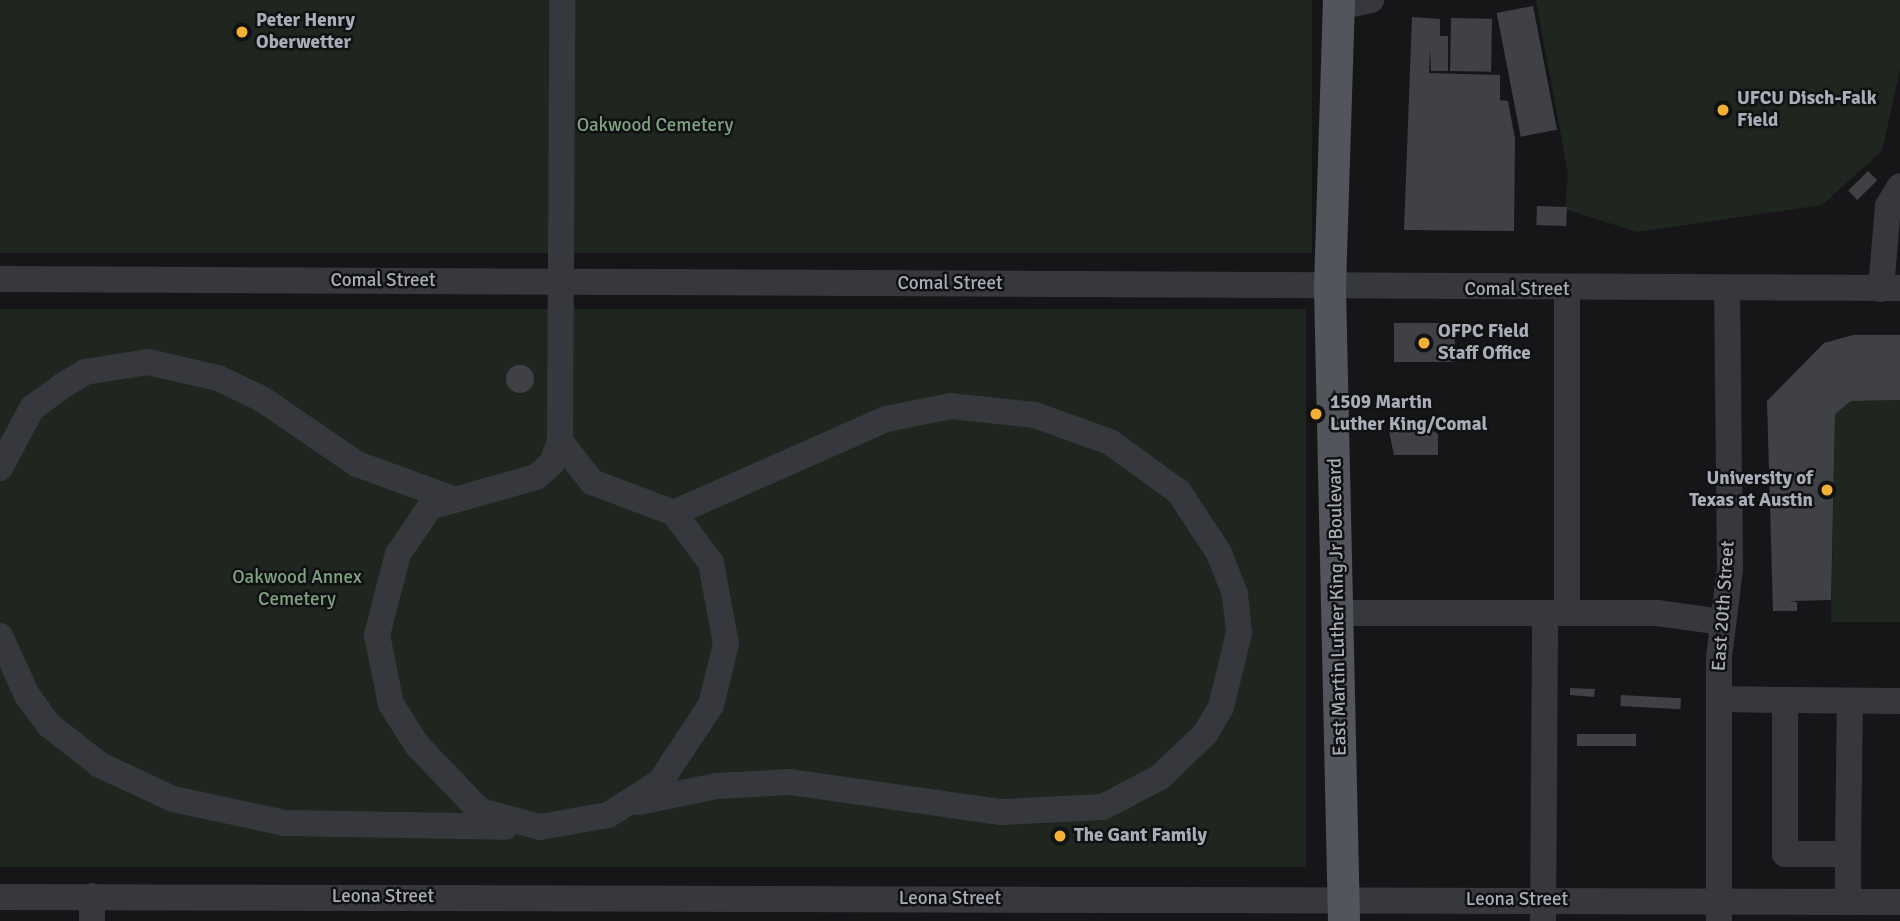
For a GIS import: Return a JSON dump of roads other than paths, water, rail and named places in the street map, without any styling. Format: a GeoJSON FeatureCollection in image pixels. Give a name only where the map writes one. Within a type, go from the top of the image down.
{"type":"FeatureCollection","features":[{"type":"Feature","properties":{"kind":"main road","name":"East Martin Luther King Jr Boulevard"},"geometry":{"type":"LineString","coordinates":[[1338,4],[1330,289],[1340,613],[1343,910]]}},
{"type":"Feature","properties":{"kind":"street"},"geometry":{"type":"LineString","coordinates":[[540,827],[480,811],[417,745],[383,681],[377,635],[387,582],[415,526],[429,507],[450,498],[536,477],[552,463],[560,441],[562,0]]}},
{"type":"Feature","properties":{"kind":"street"},"geometry":{"type":"LineString","coordinates":[[1338,4],[1371,0]]}},
{"type":"Feature","properties":{"kind":"street"},"geometry":{"type":"LineString","coordinates":[[1890,288],[1888,206],[1900,186]]}},
{"type":"Feature","properties":{"kind":"street","name":"Comal Street"},"geometry":{"type":"LineString","coordinates":[[0,279],[1330,289],[1890,288]]}},
{"type":"Feature","properties":{"kind":"street"},"geometry":{"type":"LineString","coordinates":[[1543,910],[1567,290]]}},
{"type":"Feature","properties":{"kind":"street","name":"East 20th Street"},"geometry":{"type":"LineString","coordinates":[[1719,911],[1719,699],[1723,622],[1730,569],[1727,290]]}},
{"type":"Feature","properties":{"kind":"street"},"geometry":{"type":"LineString","coordinates":[[0,468],[32,408],[62,386],[85,372],[148,362],[218,378],[262,399],[357,464],[450,498]]}},
{"type":"Feature","properties":{"kind":"street"},"geometry":{"type":"LineString","coordinates":[[0,636],[27,695],[49,724],[100,765],[173,799],[217,813],[307,825],[540,827],[586,821],[624,806],[716,786],[790,782],[1001,812],[1103,807],[1185,758],[1221,707],[1236,656],[1235,594],[1219,553],[1179,492],[1110,442],[1035,415],[951,406],[886,419],[674,513]]}},
{"type":"Feature","properties":{"kind":"street"},"geometry":{"type":"LineString","coordinates":[[560,441],[592,482],[674,513],[711,563],[726,644],[711,705],[694,733],[660,782],[624,806]]}},
{"type":"Feature","properties":{"kind":"street"},"geometry":{"type":"LineString","coordinates":[[1340,613],[1657,613],[1723,622]]}},
{"type":"Feature","properties":{"kind":"street"},"geometry":{"type":"LineString","coordinates":[[1719,699],[1900,701]]}},
{"type":"Feature","properties":{"kind":"street"},"geometry":{"type":"LineString","coordinates":[[1785,700],[1785,854],[1848,854]]}},
{"type":"Feature","properties":{"kind":"street"},"geometry":{"type":"LineString","coordinates":[[1848,902],[1850,701]]}},
{"type":"Feature","properties":{"kind":"street","name":"Leona Street"},"geometry":{"type":"LineString","coordinates":[[0,897],[92,909],[1719,911],[1848,902],[1900,902]]}},
{"type":"Feature","properties":{"kind":"place","name":"Peter Henry Oberwetter"},"geometry":{"type":"Point","coordinates":[242,32]}},
{"type":"Feature","properties":{"kind":"place","name":"UFCU Disch-Falk Field"},"geometry":{"type":"Point","coordinates":[1723,110]}},
{"type":"Feature","properties":{"kind":"place","name":"OFPC Field Staff Office"},"geometry":{"type":"Point","coordinates":[1424,343]}},
{"type":"Feature","properties":{"kind":"place","name":"1509 Martin Luther King/Comal"},"geometry":{"type":"Point","coordinates":[1316,414]}},
{"type":"Feature","properties":{"kind":"place","name":"University of Texas at Austin"},"geometry":{"type":"Point","coordinates":[1827,490]}},
{"type":"Feature","properties":{"kind":"place","name":"The Gant Family"},"geometry":{"type":"Point","coordinates":[1060,836]}},
{"type":"Feature","properties":{"kind":"park label","name":"Oakwood Cemetery"},"geometry":{"type":"Point","coordinates":[655,126]}},
{"type":"Feature","properties":{"kind":"park label","name":"Oakwood Annex Cemetery"},"geometry":{"type":"Point","coordinates":[297,589]}}]}
